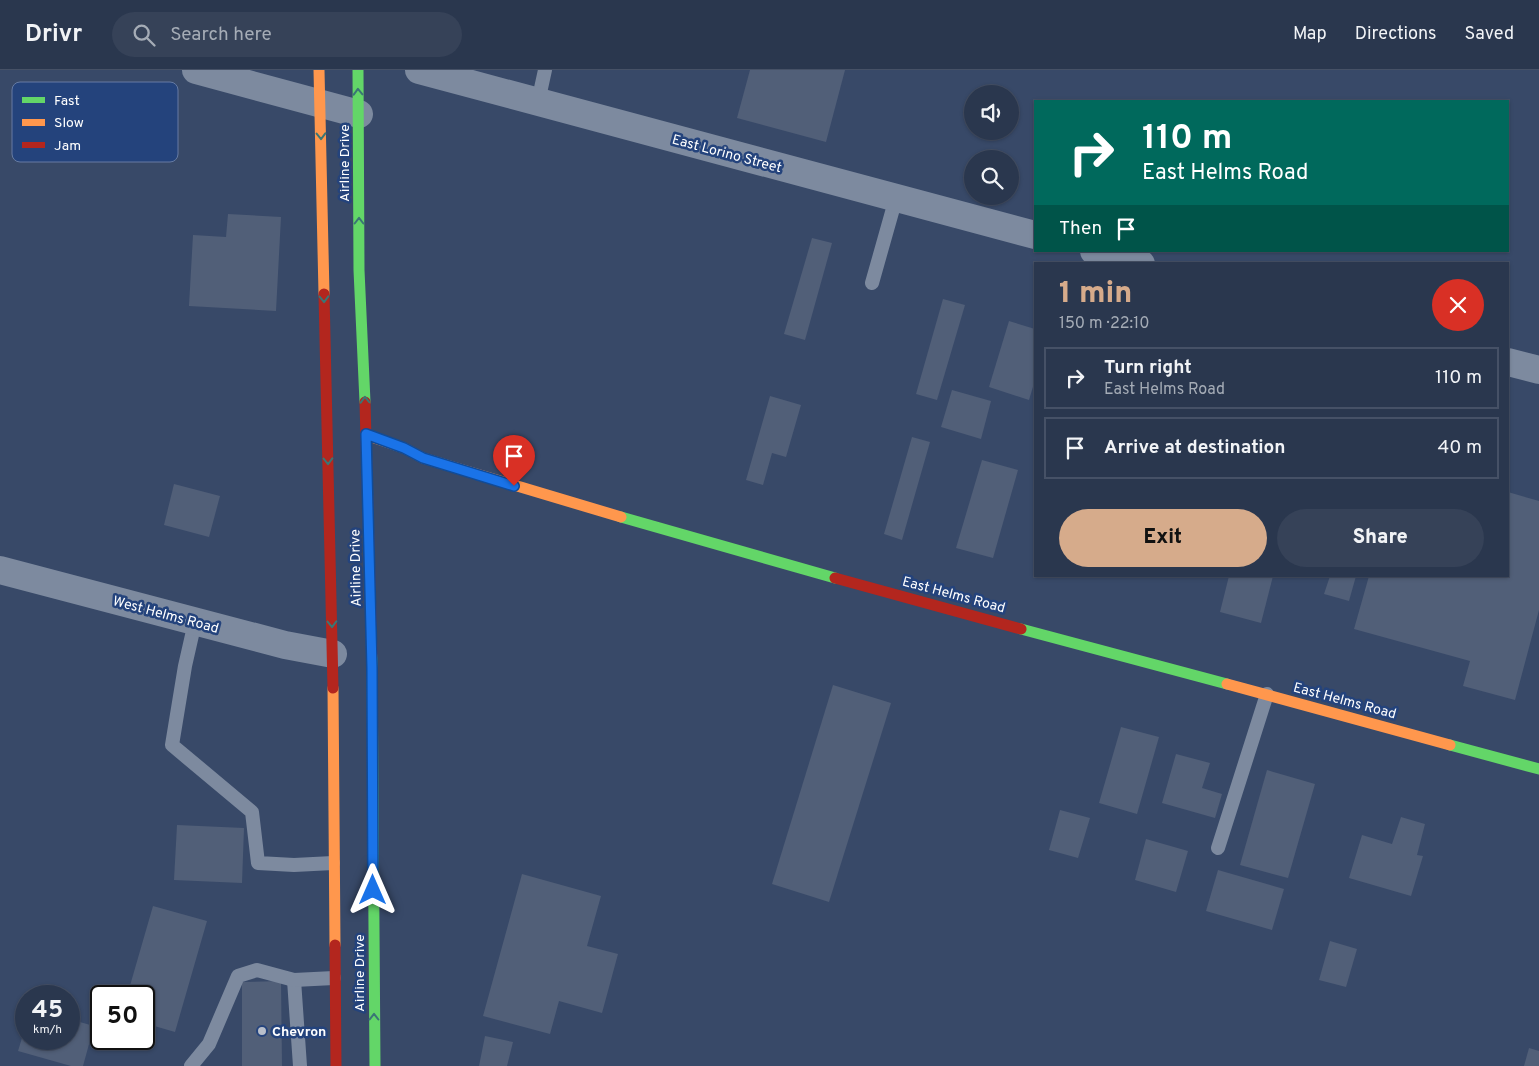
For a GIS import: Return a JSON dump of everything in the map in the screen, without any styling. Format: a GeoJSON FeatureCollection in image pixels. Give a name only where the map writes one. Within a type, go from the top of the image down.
{"type":"FeatureCollection","features":[{"type":"Feature","properties":{"kind":"main road","name":"Airline Drive"},"geometry":{"type":"LineString","coordinates":[[319,70],[333,654],[336,1066]]}},
{"type":"Feature","properties":{"kind":"main road","name":"Airline Drive"},"geometry":{"type":"LineString","coordinates":[[358,70],[359,270],[366,434],[372,668],[375,1066]]}},
{"type":"Feature","properties":{"kind":"main road","name":"East Helms Road"},"geometry":{"type":"LineString","coordinates":[[366,434],[404,448],[423,458],[476,475],[761,558],[1539,769]]}},
{"type":"Feature","properties":{"kind":"street"},"geometry":{"type":"LineString","coordinates":[[196,70],[359,114]]}},
{"type":"Feature","properties":{"kind":"street","name":"East Lorino Street"},"geometry":{"type":"LineString","coordinates":[[418,70],[1034,235]]}},
{"type":"Feature","properties":{"kind":"street"},"geometry":{"type":"LineString","coordinates":[[1098,252],[1134,262]]}},
{"type":"Feature","properties":{"kind":"street"},"geometry":{"type":"LineString","coordinates":[[1509,362],[1539,370]]}},
{"type":"Feature","properties":{"kind":"street","name":"West Helms Road"},"geometry":{"type":"LineString","coordinates":[[0,570],[285,646],[333,654]]}},
{"type":"Feature","properties":{"kind":"lane"},"geometry":{"type":"LineString","coordinates":[[538,102],[545,70]]}},
{"type":"Feature","properties":{"kind":"lane"},"geometry":{"type":"LineString","coordinates":[[872,283],[896,198]]}},
{"type":"Feature","properties":{"kind":"lane"},"geometry":{"type":"LineString","coordinates":[[195,622],[172,745],[252,812],[258,863],[294,865],[334,863]]}},
{"type":"Feature","properties":{"kind":"lane"},"geometry":{"type":"LineString","coordinates":[[1218,848],[1268,694]]}},
{"type":"Feature","properties":{"kind":"lane"},"geometry":{"type":"LineString","coordinates":[[190,1066],[209,1044],[238,976],[257,970],[294,980],[334,978]]}},
{"type":"Feature","properties":{"kind":"lane"},"geometry":{"type":"LineString","coordinates":[[294,980],[300,1066]]}},
{"type":"Feature","properties":{"kind":"building"},"geometry":{"type":"Polygon","coordinates":[[[750,70],[845,70],[826,142],[737,118],[750,70]]]}},
{"type":"Feature","properties":{"kind":"building"},"geometry":{"type":"Polygon","coordinates":[[[228,214],[281,217],[276,311],[189,306],[193,235],[226,237],[228,214]]]}},
{"type":"Feature","properties":{"kind":"building"},"geometry":{"type":"Polygon","coordinates":[[[812,238],[832,243],[805,340],[784,334],[812,238]]]}},
{"type":"Feature","properties":{"kind":"building"},"geometry":{"type":"Polygon","coordinates":[[[943,299],[965,305],[937,400],[916,394],[943,299]]]}},
{"type":"Feature","properties":{"kind":"building"},"geometry":{"type":"Polygon","coordinates":[[[1009,321],[1034,329],[1034,383],[1029,400],[989,387],[1009,321]]]}},
{"type":"Feature","properties":{"kind":"building"},"geometry":{"type":"Polygon","coordinates":[[[952,390],[991,401],[981,439],[941,427],[952,390]]]}},
{"type":"Feature","properties":{"kind":"building"},"geometry":{"type":"Polygon","coordinates":[[[770,396],[801,405],[786,457],[772,453],[763,485],[746,480],[770,396]]]}},
{"type":"Feature","properties":{"kind":"building"},"geometry":{"type":"Polygon","coordinates":[[[912,437],[930,442],[902,540],[884,534],[912,437]]]}},
{"type":"Feature","properties":{"kind":"building"},"geometry":{"type":"Polygon","coordinates":[[[982,460],[1018,470],[993,558],[956,548],[982,460]]]}},
{"type":"Feature","properties":{"kind":"building"},"geometry":{"type":"Polygon","coordinates":[[[174,484],[220,496],[209,537],[164,525],[174,484]]]}},
{"type":"Feature","properties":{"kind":"building"},"geometry":{"type":"Polygon","coordinates":[[[1509,492],[1539,501],[1539,610],[1515,700],[1463,686],[1470,661],[1354,629],[1369,577],[1509,577],[1509,492]]]}},
{"type":"Feature","properties":{"kind":"building"},"geometry":{"type":"Polygon","coordinates":[[[1229,577],[1273,577],[1261,623],[1220,612],[1229,577]]]}},
{"type":"Feature","properties":{"kind":"building"},"geometry":{"type":"Polygon","coordinates":[[[1330,577],[1356,577],[1349,601],[1324,594],[1330,577]]]}},
{"type":"Feature","properties":{"kind":"building"},"geometry":{"type":"Polygon","coordinates":[[[833,685],[891,703],[829,902],[772,884],[833,685]]]}},
{"type":"Feature","properties":{"kind":"building"},"geometry":{"type":"Polygon","coordinates":[[[1121,727],[1159,737],[1137,814],[1099,803],[1121,727]]]}},
{"type":"Feature","properties":{"kind":"building"},"geometry":{"type":"Polygon","coordinates":[[[1176,754],[1210,763],[1202,788],[1222,794],[1215,818],[1162,803],[1176,754]]]}},
{"type":"Feature","properties":{"kind":"building"},"geometry":{"type":"Polygon","coordinates":[[[1267,770],[1315,784],[1288,878],[1240,865],[1267,770]]]}},
{"type":"Feature","properties":{"kind":"building"},"geometry":{"type":"Polygon","coordinates":[[[1060,810],[1090,818],[1078,858],[1049,850],[1060,810]]]}},
{"type":"Feature","properties":{"kind":"building"},"geometry":{"type":"Polygon","coordinates":[[[1401,817],[1425,824],[1417,855],[1423,856],[1411,896],[1349,878],[1362,835],[1392,844],[1401,817]]]}},
{"type":"Feature","properties":{"kind":"building"},"geometry":{"type":"Polygon","coordinates":[[[177,825],[244,828],[242,883],[174,880],[177,825]]]}},
{"type":"Feature","properties":{"kind":"building"},"geometry":{"type":"Polygon","coordinates":[[[1146,839],[1188,851],[1176,892],[1135,880],[1146,839]]]}},
{"type":"Feature","properties":{"kind":"building"},"geometry":{"type":"Polygon","coordinates":[[[1218,870],[1284,889],[1272,930],[1206,911],[1218,870]]]}},
{"type":"Feature","properties":{"kind":"building"},"geometry":{"type":"Polygon","coordinates":[[[522,874],[601,896],[587,946],[618,954],[602,1013],[559,1001],[550,1034],[483,1016],[522,874]]]}},
{"type":"Feature","properties":{"kind":"building"},"geometry":{"type":"Polygon","coordinates":[[[153,906],[207,921],[175,1032],[155,1026],[155,985],[130,985],[153,906]]]}},
{"type":"Feature","properties":{"kind":"building"},"geometry":{"type":"Polygon","coordinates":[[[1330,941],[1357,949],[1346,987],[1319,980],[1330,941]]]}},
{"type":"Feature","properties":{"kind":"building"},"geometry":{"type":"Polygon","coordinates":[[[281,981],[282,1066],[242,1066],[242,982],[281,981]]]}},
{"type":"Feature","properties":{"kind":"building"},"geometry":{"type":"Polygon","coordinates":[[[80,1022],[90,1025],[90,1041],[83,1066],[71,1066],[18,1051],[80,1050],[80,1022]]]}},
{"type":"Feature","properties":{"kind":"building"},"geometry":{"type":"Polygon","coordinates":[[[485,1036],[513,1042],[507,1066],[479,1066],[485,1036]]]}},
{"type":"Feature","properties":{"kind":"building"},"geometry":{"type":"Polygon","coordinates":[[[1529,1048],[1539,1051],[1539,1066],[1524,1066],[1529,1048]]]}},
{"type":"Feature","properties":{"kind":"traffic: fast"},"geometry":{"type":"LineString","coordinates":[[358,70],[359,270],[365,402]]}},
{"type":"Feature","properties":{"kind":"traffic: fast"},"geometry":{"type":"LineString","coordinates":[[621,517],[835,578]]}},
{"type":"Feature","properties":{"kind":"traffic: fast"},"geometry":{"type":"LineString","coordinates":[[1021,629],[1227,684]]}},
{"type":"Feature","properties":{"kind":"traffic: fast"},"geometry":{"type":"LineString","coordinates":[[372,656],[375,1066]]}},
{"type":"Feature","properties":{"kind":"traffic: fast"},"geometry":{"type":"LineString","coordinates":[[1450,745],[1539,769]]}},
{"type":"Feature","properties":{"kind":"traffic: slow"},"geometry":{"type":"LineString","coordinates":[[319,70],[324,294]]}},
{"type":"Feature","properties":{"kind":"traffic: slow"},"geometry":{"type":"LineString","coordinates":[[366,435],[404,448],[423,458],[621,517]]}},
{"type":"Feature","properties":{"kind":"traffic: slow"},"geometry":{"type":"LineString","coordinates":[[1227,684],[1450,745]]}},
{"type":"Feature","properties":{"kind":"traffic: slow"},"geometry":{"type":"LineString","coordinates":[[333,688],[335,945]]}},
{"type":"Feature","properties":{"kind":"traffic: jam"},"geometry":{"type":"LineString","coordinates":[[324,294],[333,688]]}},
{"type":"Feature","properties":{"kind":"traffic: jam"},"geometry":{"type":"LineString","coordinates":[[365,402],[372,656]]}},
{"type":"Feature","properties":{"kind":"traffic: jam"},"geometry":{"type":"LineString","coordinates":[[835,578],[1021,629]]}},
{"type":"Feature","properties":{"kind":"traffic: jam"},"geometry":{"type":"LineString","coordinates":[[335,945],[336,1066]]}},
{"type":"Feature","properties":{"kind":"place","name":"Chevron"},"geometry":{"type":"Point","coordinates":[262,1031]}},
{"type":"Feature","properties":{"kind":"route"},"geometry":{"type":"LineString","coordinates":[[373,890],[372,668],[366,434],[404,448],[423,458],[514,486]]}}]}
